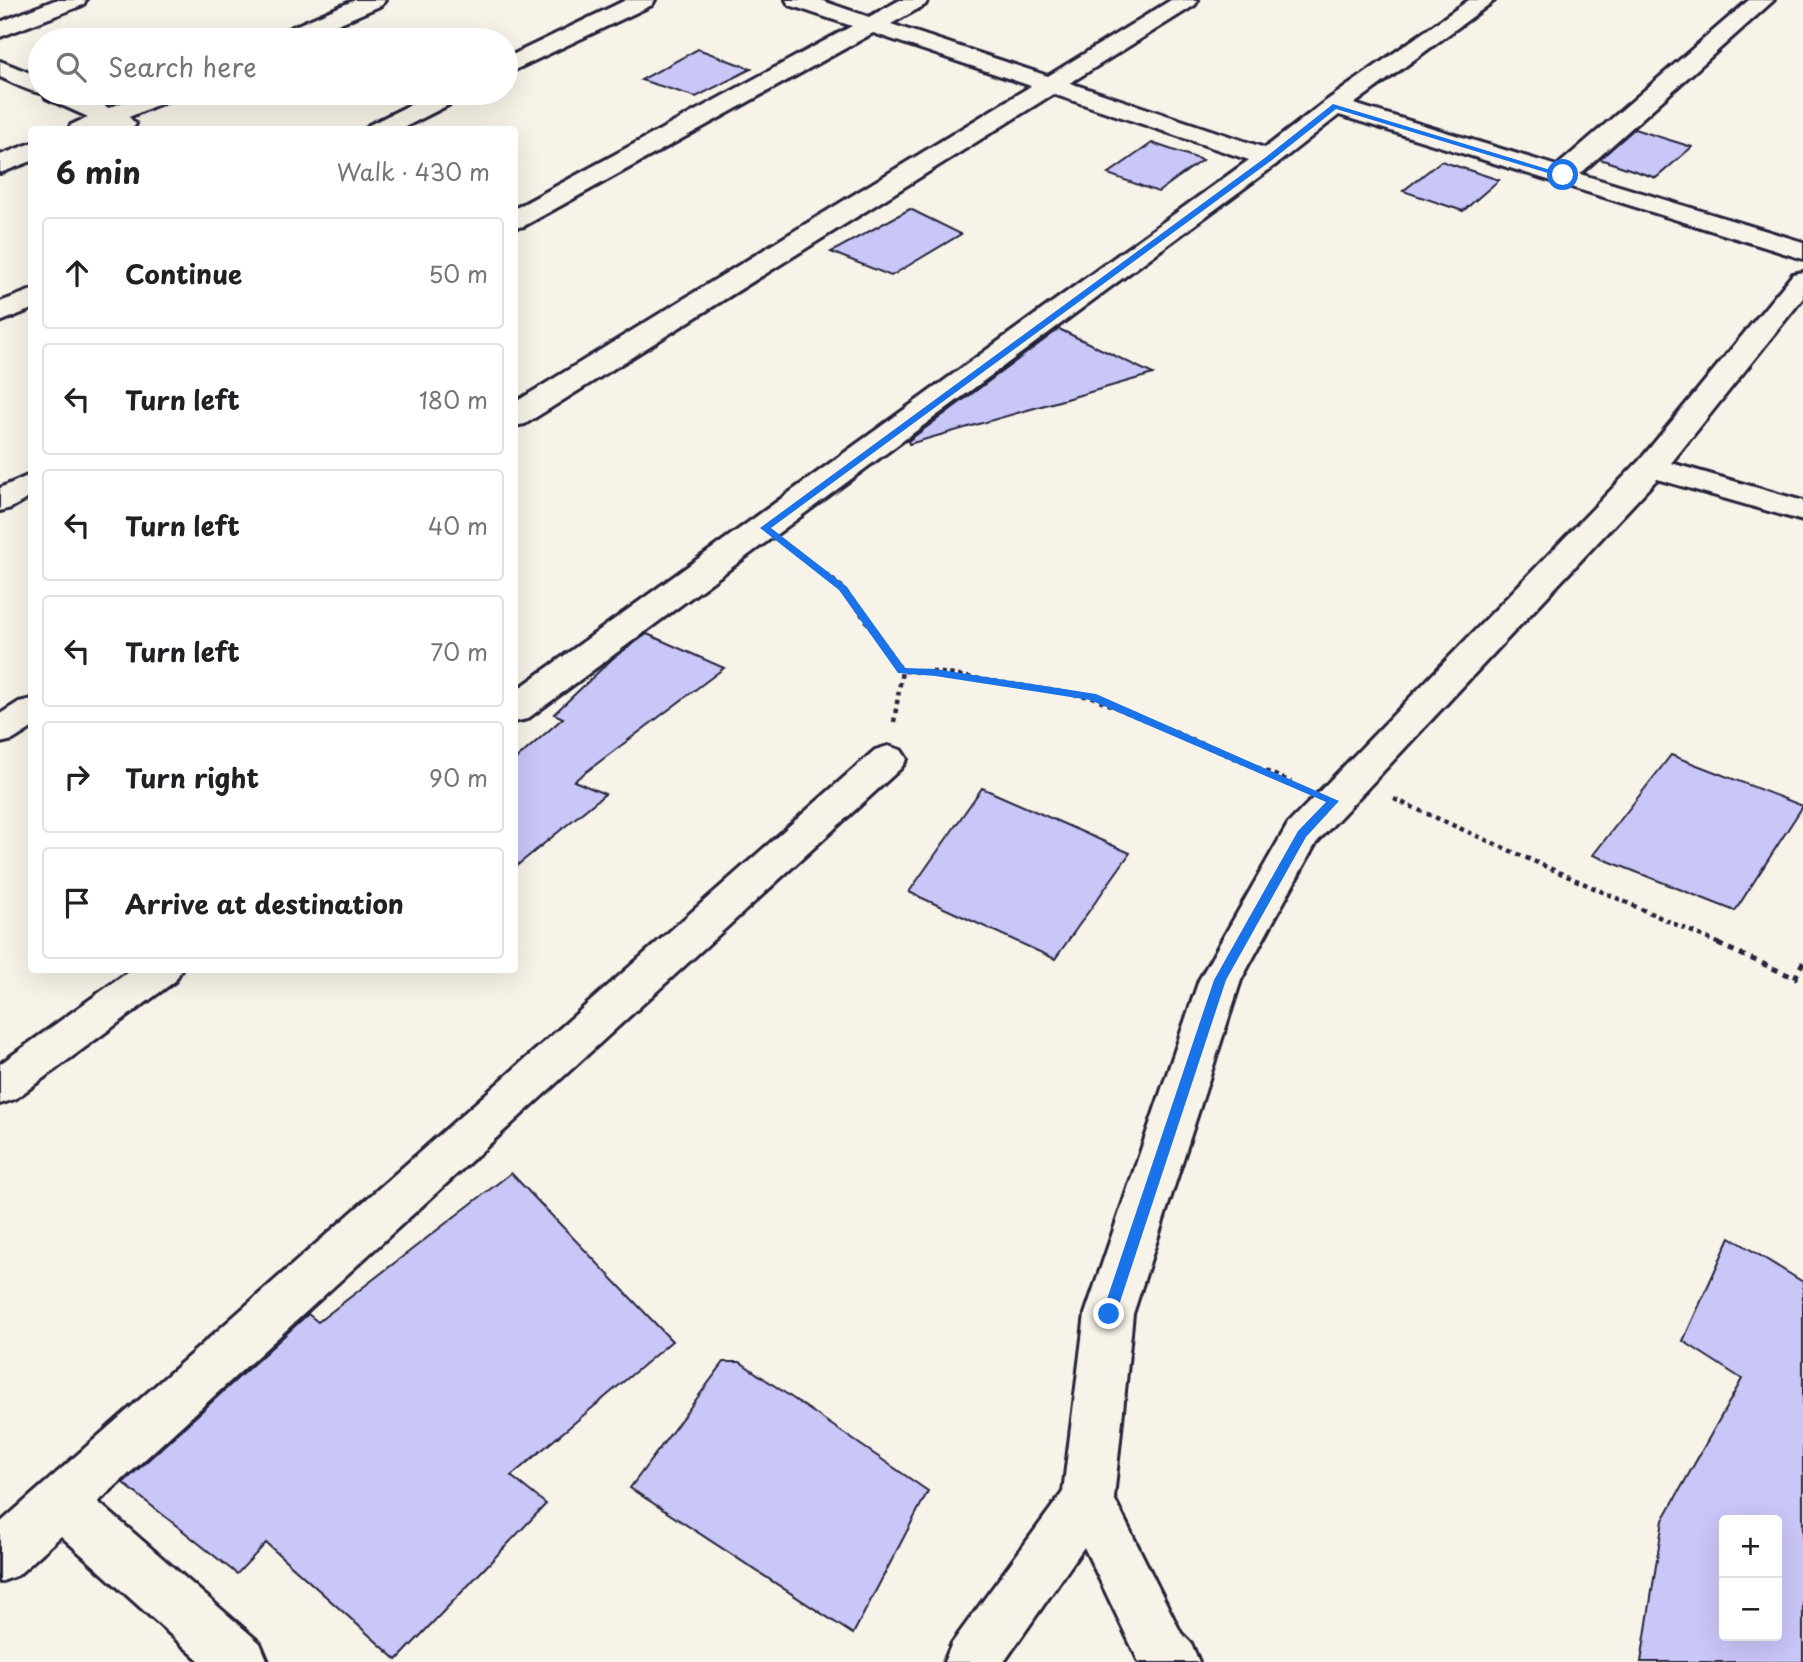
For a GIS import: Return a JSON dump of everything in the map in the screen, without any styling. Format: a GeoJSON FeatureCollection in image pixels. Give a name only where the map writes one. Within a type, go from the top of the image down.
{"type":"FeatureCollection","features":[{"type":"Feature","properties":{"kind":"street"},"geometry":{"type":"LineString","coordinates":[[0,30],[75,0]]}},
{"type":"Feature","properties":{"kind":"street"},"geometry":{"type":"LineString","coordinates":[[310,28],[374,0]]}},
{"type":"Feature","properties":{"kind":"street"},"geometry":{"type":"LineString","coordinates":[[518,61],[644,0]]}},
{"type":"Feature","properties":{"kind":"street"},"geometry":{"type":"LineString","coordinates":[[797,0],[1269,158]]}},
{"type":"Feature","properties":{"kind":"street"},"geometry":{"type":"LineString","coordinates":[[518,218],[917,0]]}},
{"type":"Feature","properties":{"kind":"street"},"geometry":{"type":"LineString","coordinates":[[518,415],[1187,0]]}},
{"type":"Feature","properties":{"kind":"street"},"geometry":{"type":"LineString","coordinates":[[518,707],[1269,158],[1335,106],[1484,0]]}},
{"type":"Feature","properties":{"kind":"street"},"geometry":{"type":"LineString","coordinates":[[1563,175],[1763,0]]}},
{"type":"Feature","properties":{"kind":"street"},"geometry":{"type":"LineString","coordinates":[[0,68],[28,81]]}},
{"type":"Feature","properties":{"kind":"street"},"geometry":{"type":"LineString","coordinates":[[82,105],[127,126]]}},
{"type":"Feature","properties":{"kind":"street"},"geometry":{"type":"LineString","coordinates":[[89,126],[136,105]]}},
{"type":"Feature","properties":{"kind":"street"},"geometry":{"type":"LineString","coordinates":[[385,126],[428,105]]}},
{"type":"Feature","properties":{"kind":"street"},"geometry":{"type":"LineString","coordinates":[[1335,106],[1803,251]]}},
{"type":"Feature","properties":{"kind":"street"},"geometry":{"type":"LineString","coordinates":[[0,165],[28,153]]}},
{"type":"Feature","properties":{"kind":"street"},"geometry":{"type":"LineString","coordinates":[[971,1662],[1088,1500],[1109,1314],[1220,980],[1302,834],[1651,467],[1803,280]]}},
{"type":"Feature","properties":{"kind":"street"},"geometry":{"type":"LineString","coordinates":[[0,313],[28,300]]}},
{"type":"Feature","properties":{"kind":"street"},"geometry":{"type":"LineString","coordinates":[[1651,467],[1803,511]]}},
{"type":"Feature","properties":{"kind":"street"},"geometry":{"type":"LineString","coordinates":[[0,501],[28,486]]}},
{"type":"Feature","properties":{"kind":"street"},"geometry":{"type":"LineString","coordinates":[[0,731],[28,714]]}},
{"type":"Feature","properties":{"kind":"street"},"geometry":{"type":"LineString","coordinates":[[0,1557],[888,759]]}},
{"type":"Feature","properties":{"kind":"street"},"geometry":{"type":"LineString","coordinates":[[0,1087],[156,973]]}},
{"type":"Feature","properties":{"kind":"street"},"geometry":{"type":"LineString","coordinates":[[1088,1500],[1162,1652],[1172,1662]]}},
{"type":"Feature","properties":{"kind":"street"},"geometry":{"type":"LineString","coordinates":[[62,1503],[242,1662]]}},
{"type":"Feature","properties":{"kind":"path"},"geometry":{"type":"LineString","coordinates":[[764,528],[843,588],[902,671],[888,759]]}},
{"type":"Feature","properties":{"kind":"path"},"geometry":{"type":"LineString","coordinates":[[902,671],[935,672],[1092,697],[1343,791],[1803,982]]}},
{"type":"Feature","properties":{"kind":"path"},"geometry":{"type":"LineString","coordinates":[[1795,978],[1803,962]]}},
{"type":"Feature","properties":{"kind":"building"},"geometry":{"type":"Polygon","coordinates":[[[698,49],[751,69],[696,97],[641,80],[698,49]]]}},
{"type":"Feature","properties":{"kind":"building"},"geometry":{"type":"Polygon","coordinates":[[[1634,129],[1692,147],[1656,178],[1600,159],[1634,129]]]}},
{"type":"Feature","properties":{"kind":"building"},"geometry":{"type":"Polygon","coordinates":[[[1152,143],[1202,160],[1158,192],[1108,174],[1152,143]]]}},
{"type":"Feature","properties":{"kind":"building"},"geometry":{"type":"Polygon","coordinates":[[[1441,161],[1499,180],[1463,211],[1403,191],[1441,161]]]}},
{"type":"Feature","properties":{"kind":"building"},"geometry":{"type":"Polygon","coordinates":[[[910,209],[961,234],[891,276],[831,252],[910,209]]]}},
{"type":"Feature","properties":{"kind":"building"},"geometry":{"type":"Polygon","coordinates":[[[1059,329],[1153,374],[909,444],[908,441],[1059,329]]]}},
{"type":"Feature","properties":{"kind":"building"},"geometry":{"type":"Polygon","coordinates":[[[647,634],[724,668],[574,781],[605,794],[518,865],[518,757],[563,718],[554,714],[613,658],[647,634]]]}},
{"type":"Feature","properties":{"kind":"building"},"geometry":{"type":"Polygon","coordinates":[[[1671,755],[1803,806],[1735,911],[1593,855],[1671,755]]]}},
{"type":"Feature","properties":{"kind":"building"},"geometry":{"type":"Polygon","coordinates":[[[982,788],[1130,853],[1055,959],[909,892],[982,788]]]}},
{"type":"Feature","properties":{"kind":"building"},"geometry":{"type":"Polygon","coordinates":[[[511,1173],[672,1341],[511,1476],[546,1504],[397,1660],[266,1543],[237,1574],[123,1483],[308,1314],[318,1322],[511,1173]]]}},
{"type":"Feature","properties":{"kind":"building"},"geometry":{"type":"Polygon","coordinates":[[[1730,1237],[1803,1282],[1803,1662],[1641,1662],[1663,1520],[1742,1379],[1683,1341],[1730,1237]]]}},
{"type":"Feature","properties":{"kind":"building"},"geometry":{"type":"Polygon","coordinates":[[[724,1362],[740,1362],[928,1491],[853,1634],[630,1488],[724,1362]]]}},
{"type":"Feature","properties":{"kind":"route"},"geometry":{"type":"LineString","coordinates":[[1109,1314],[1220,980],[1302,834],[1333,801],[1092,697],[935,672],[902,671],[843,588],[764,528],[1269,158],[1335,106],[1563,175]]}}]}
